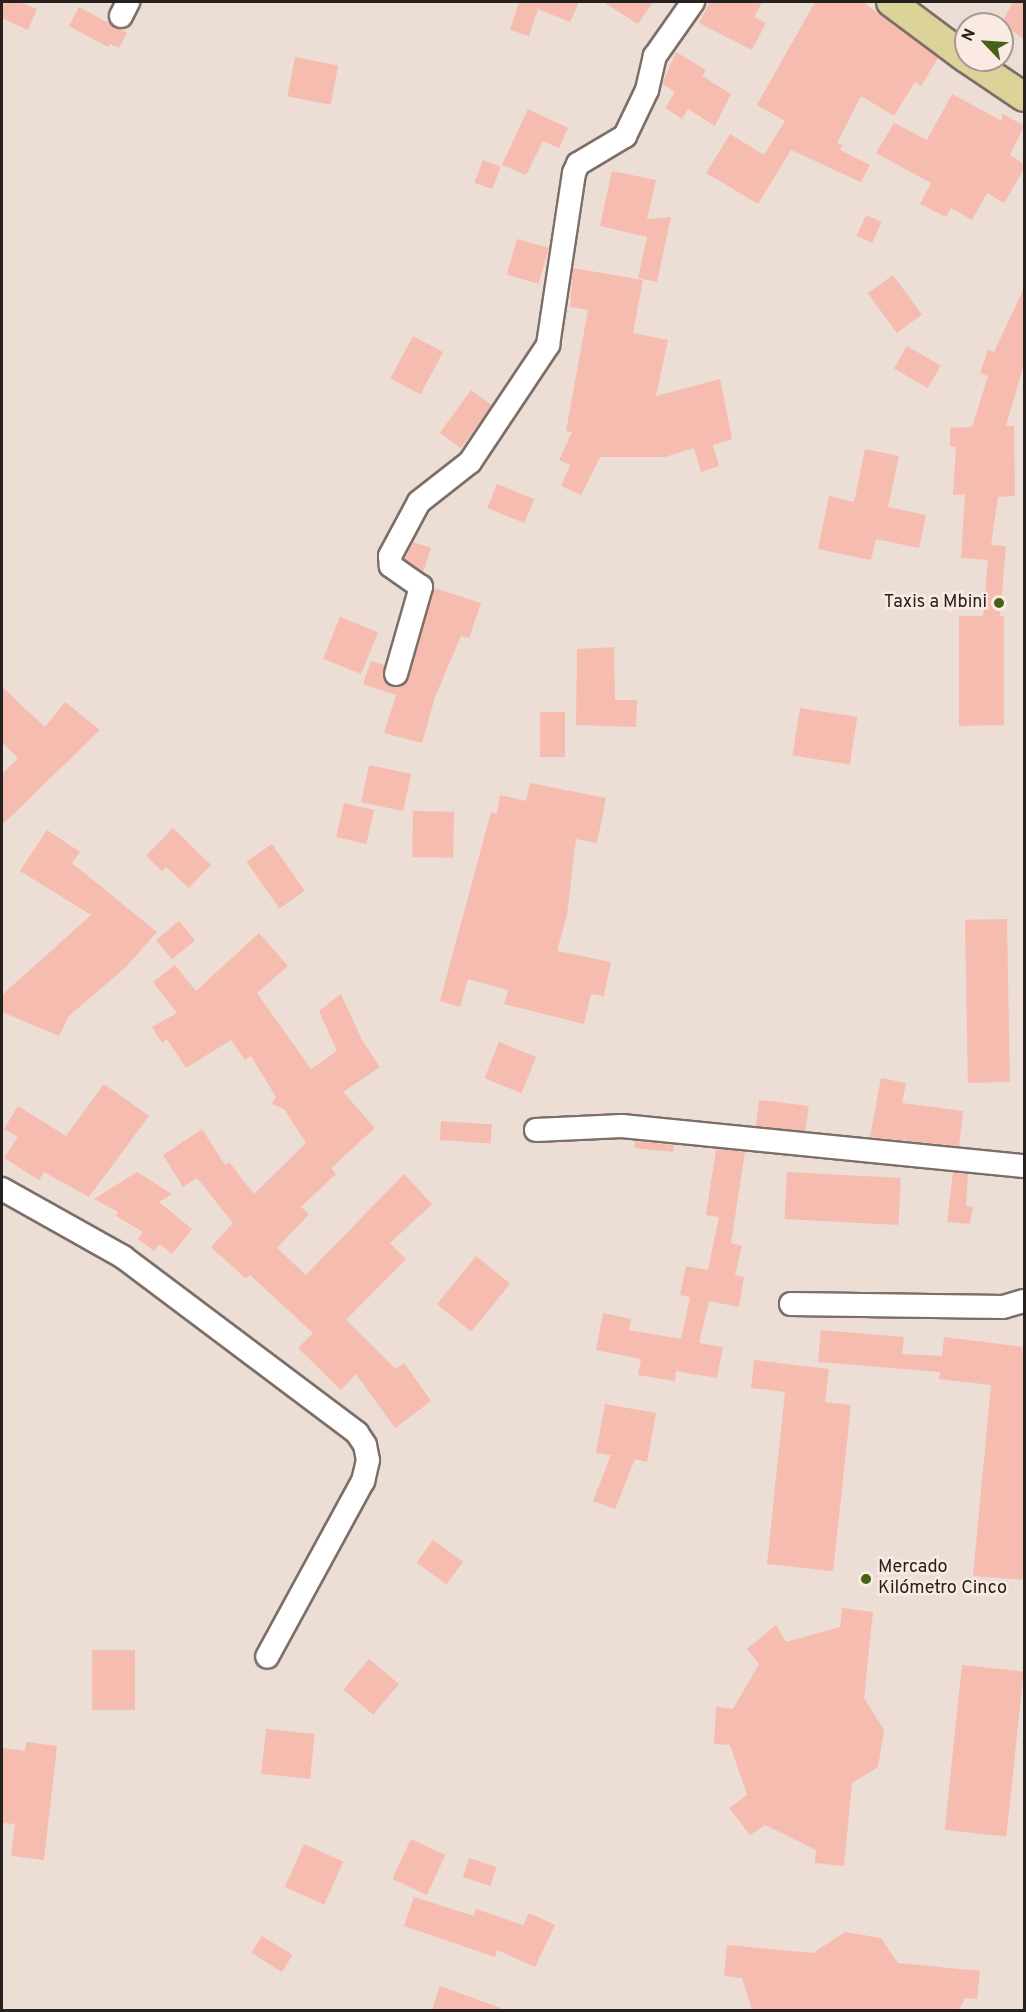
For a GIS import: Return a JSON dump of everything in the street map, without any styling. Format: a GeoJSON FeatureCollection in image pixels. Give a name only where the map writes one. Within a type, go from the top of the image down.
{"type":"FeatureCollection","features":[{"type":"Feature","properties":{"kind":"main road"},"geometry":{"type":"LineString","coordinates":[[906,6],[954,47]]}},
{"type":"Feature","properties":{"kind":"main road"},"geometry":{"type":"LineString","coordinates":[[987,72],[1024,97]]}},
{"type":"Feature","properties":{"kind":"street"},"geometry":{"type":"LineString","coordinates":[[396,674],[421,587],[391,566],[390,556],[419,502],[470,462],[548,345],[574,173],[578,164],[625,136],[647,90],[655,56],[693,2]]}},
{"type":"Feature","properties":{"kind":"street"},"geometry":{"type":"LineString","coordinates":[[536,1130],[622,1126],[1024,1166]]}},
{"type":"Feature","properties":{"kind":"street"},"geometry":{"type":"LineString","coordinates":[[2,1189],[123,1257],[357,1433],[365,1445],[368,1460],[363,1481],[267,1657]]}},
{"type":"Feature","properties":{"kind":"street"},"geometry":{"type":"LineString","coordinates":[[791,1304],[1003,1306],[1024,1301]]}},
{"type":"Feature","properties":{"kind":"building"},"geometry":{"type":"Polygon","coordinates":[[[2,2],[19,2],[37,9],[28,30],[2,18],[2,2]]]}},
{"type":"Feature","properties":{"kind":"building"},"geometry":{"type":"Polygon","coordinates":[[[519,2],[579,2],[570,22],[538,9],[529,36],[510,30],[519,2]]]}},
{"type":"Feature","properties":{"kind":"building"},"geometry":{"type":"Polygon","coordinates":[[[603,2],[653,2],[638,24],[603,2]]]}},
{"type":"Feature","properties":{"kind":"building"},"geometry":{"type":"Polygon","coordinates":[[[710,2],[762,2],[754,17],[766,23],[752,50],[699,23],[710,2]]]}},
{"type":"Feature","properties":{"kind":"building"},"geometry":{"type":"Polygon","coordinates":[[[815,2],[863,2],[938,58],[921,86],[915,82],[894,116],[861,96],[837,143],[843,145],[840,150],[870,165],[861,182],[791,150],[758,204],[706,173],[730,134],[764,155],[785,121],[757,105],[815,2]]]}},
{"type":"Feature","properties":{"kind":"building"},"geometry":{"type":"Polygon","coordinates":[[[1013,2],[1024,2],[1024,39],[1014,32],[1014,12],[1008,12],[1013,2]]]}},
{"type":"Feature","properties":{"kind":"building"},"geometry":{"type":"Polygon","coordinates":[[[79,7],[127,33],[119,48],[110,44],[108,47],[69,26],[79,7]]]}},
{"type":"Feature","properties":{"kind":"building"},"geometry":{"type":"Polygon","coordinates":[[[676,52],[706,70],[702,76],[731,94],[715,126],[688,109],[682,119],[665,108],[675,92],[662,84],[676,52]]]}},
{"type":"Feature","properties":{"kind":"building"},"geometry":{"type":"Polygon","coordinates":[[[295,57],[338,65],[331,105],[287,96],[295,57]]]}},
{"type":"Feature","properties":{"kind":"building"},"geometry":{"type":"Polygon","coordinates":[[[952,94],[1002,121],[1002,113],[1024,126],[1010,155],[1024,164],[1024,169],[1004,203],[987,193],[972,220],[951,208],[946,217],[920,204],[931,183],[876,153],[894,123],[927,140],[952,94]]]}},
{"type":"Feature","properties":{"kind":"building"},"geometry":{"type":"Polygon","coordinates":[[[528,109],[568,128],[559,148],[543,141],[526,175],[502,165],[528,109]]]}},
{"type":"Feature","properties":{"kind":"building"},"geometry":{"type":"Polygon","coordinates":[[[483,160],[501,167],[492,189],[474,182],[483,160]]]}},
{"type":"Feature","properties":{"kind":"building"},"geometry":{"type":"Polygon","coordinates":[[[612,171],[656,180],[647,219],[671,217],[657,282],[638,278],[647,237],[600,226],[612,171]]]}},
{"type":"Feature","properties":{"kind":"building"},"geometry":{"type":"Polygon","coordinates":[[[866,215],[882,222],[872,243],[857,236],[866,215]]]}},
{"type":"Feature","properties":{"kind":"building"},"geometry":{"type":"Polygon","coordinates":[[[517,239],[549,248],[539,284],[507,275],[517,239]]]}},
{"type":"Feature","properties":{"kind":"building"},"geometry":{"type":"Polygon","coordinates":[[[573,268],[643,280],[633,333],[668,340],[656,396],[720,379],[732,439],[713,445],[719,466],[701,472],[694,448],[665,457],[600,457],[581,495],[561,486],[570,465],[559,460],[572,432],[566,431],[588,310],[570,307],[573,268]]]}},
{"type":"Feature","properties":{"kind":"building"},"geometry":{"type":"Polygon","coordinates":[[[893,275],[922,315],[897,333],[868,293],[893,275]]]}},
{"type":"Feature","properties":{"kind":"building"},"geometry":{"type":"Polygon","coordinates":[[[1024,288],[1024,364],[1006,426],[1014,426],[1015,496],[998,497],[991,545],[1006,546],[1000,616],[1004,616],[1004,725],[959,726],[959,616],[983,616],[988,560],[961,558],[965,494],[953,495],[956,447],[950,446],[950,428],[972,427],[988,376],[980,373],[988,350],[994,352],[1024,288]]]}},
{"type":"Feature","properties":{"kind":"building"},"geometry":{"type":"Polygon","coordinates":[[[413,336],[443,352],[420,394],[390,378],[413,336]]]}},
{"type":"Feature","properties":{"kind":"building"},"geometry":{"type":"Polygon","coordinates":[[[907,346],[941,366],[928,388],[894,369],[907,346]]]}},
{"type":"Feature","properties":{"kind":"building"},"geometry":{"type":"Polygon","coordinates":[[[471,390],[492,405],[461,448],[440,433],[471,390]]]}},
{"type":"Feature","properties":{"kind":"building"},"geometry":{"type":"Polygon","coordinates":[[[865,449],[899,456],[888,507],[926,515],[919,548],[876,539],[871,560],[818,549],[829,496],[854,502],[865,449]]]}},
{"type":"Feature","properties":{"kind":"building"},"geometry":{"type":"Polygon","coordinates":[[[497,484],[534,499],[524,523],[487,508],[497,484]]]}},
{"type":"Feature","properties":{"kind":"building"},"geometry":{"type":"Polygon","coordinates":[[[413,542],[431,548],[423,572],[405,559],[413,542]]]}},
{"type":"Feature","properties":{"kind":"building"},"geometry":{"type":"Polygon","coordinates":[[[434,588],[481,603],[469,638],[461,636],[435,697],[422,743],[384,733],[396,695],[363,684],[371,661],[384,665],[387,684],[399,687],[406,683],[434,588]]]}},
{"type":"Feature","properties":{"kind":"building"},"geometry":{"type":"Polygon","coordinates":[[[340,617],[378,632],[361,674],[323,659],[340,617]]]}},
{"type":"Feature","properties":{"kind":"building"},"geometry":{"type":"Polygon","coordinates":[[[614,647],[615,700],[637,700],[636,727],[576,725],[577,649],[614,647]]]}},
{"type":"Feature","properties":{"kind":"building"},"geometry":{"type":"Polygon","coordinates":[[[2,687],[45,727],[65,702],[100,730],[2,825],[2,774],[18,758],[2,743],[2,687]]]}},
{"type":"Feature","properties":{"kind":"building"},"geometry":{"type":"Polygon","coordinates":[[[800,708],[857,717],[850,764],[792,755],[800,708]]]}},
{"type":"Feature","properties":{"kind":"building"},"geometry":{"type":"Polygon","coordinates":[[[540,712],[565,712],[565,757],[540,757],[540,712]]]}},
{"type":"Feature","properties":{"kind":"building"},"geometry":{"type":"Polygon","coordinates":[[[369,765],[411,774],[403,811],[361,802],[369,765]]]}},
{"type":"Feature","properties":{"kind":"building"},"geometry":{"type":"Polygon","coordinates":[[[530,783],[606,798],[597,843],[576,839],[567,915],[557,951],[611,962],[604,996],[591,994],[584,1024],[504,1004],[508,990],[468,979],[460,1007],[440,1001],[491,812],[497,814],[500,795],[526,801],[530,783]]]}},
{"type":"Feature","properties":{"kind":"building"},"geometry":{"type":"Polygon","coordinates":[[[344,803],[374,810],[366,844],[336,837],[344,803]]]}},
{"type":"Feature","properties":{"kind":"building"},"geometry":{"type":"Polygon","coordinates":[[[413,811],[454,812],[453,858],[412,857],[413,811]]]}},
{"type":"Feature","properties":{"kind":"building"},"geometry":{"type":"Polygon","coordinates":[[[173,828],[211,865],[189,888],[166,867],[162,871],[146,856],[173,828]]]}},
{"type":"Feature","properties":{"kind":"building"},"geometry":{"type":"Polygon","coordinates":[[[47,830],[80,852],[72,863],[157,932],[126,967],[69,1016],[59,1036],[2,1012],[2,995],[91,915],[20,871],[47,830]]]}},
{"type":"Feature","properties":{"kind":"building"},"geometry":{"type":"Polygon","coordinates":[[[272,844],[305,891],[279,908],[247,862],[272,844]]]}},
{"type":"Feature","properties":{"kind":"building"},"geometry":{"type":"Polygon","coordinates":[[[1007,919],[1010,1082],[968,1083],[965,920],[1007,919]]]}},
{"type":"Feature","properties":{"kind":"building"},"geometry":{"type":"Polygon","coordinates":[[[179,921],[195,940],[172,959],[156,940],[179,921]]]}},
{"type":"Feature","properties":{"kind":"building"},"geometry":{"type":"Polygon","coordinates":[[[259,933],[288,966],[257,993],[311,1069],[337,1051],[319,1011],[341,994],[362,1040],[380,1067],[343,1092],[375,1128],[331,1168],[336,1174],[301,1207],[309,1214],[277,1248],[306,1275],[404,1174],[432,1204],[390,1243],[406,1259],[346,1320],[396,1369],[404,1363],[431,1401],[395,1428],[356,1374],[341,1390],[298,1348],[313,1333],[250,1275],[246,1279],[211,1247],[233,1223],[197,1178],[183,1187],[163,1155],[202,1129],[225,1165],[229,1162],[254,1194],[306,1143],[284,1109],[272,1104],[276,1097],[251,1056],[245,1060],[231,1040],[186,1068],[167,1039],[162,1043],[152,1027],[177,1013],[153,982],[175,965],[196,991],[259,933]]]}},
{"type":"Feature","properties":{"kind":"building"},"geometry":{"type":"Polygon","coordinates":[[[499,1042],[536,1057],[521,1093],[484,1078],[499,1042]]]}},
{"type":"Feature","properties":{"kind":"building"},"geometry":{"type":"Polygon","coordinates":[[[881,1078],[906,1083],[902,1103],[963,1111],[959,1146],[870,1137],[881,1078]]]}},
{"type":"Feature","properties":{"kind":"building"},"geometry":{"type":"Polygon","coordinates":[[[104,1084],[149,1116],[89,1197],[44,1172],[39,1180],[4,1158],[18,1137],[4,1129],[18,1106],[66,1136],[104,1084]]]}},
{"type":"Feature","properties":{"kind":"building"},"geometry":{"type":"Polygon","coordinates":[[[759,1100],[809,1106],[805,1132],[756,1126],[759,1100]]]}},
{"type":"Feature","properties":{"kind":"building"},"geometry":{"type":"Polygon","coordinates":[[[441,1121],[492,1125],[491,1144],[440,1140],[441,1121]]]}},
{"type":"Feature","properties":{"kind":"building"},"geometry":{"type":"Polygon","coordinates":[[[635,1141],[674,1145],[673,1152],[634,1148],[635,1141]]]}},
{"type":"Feature","properties":{"kind":"building"},"geometry":{"type":"Polygon","coordinates":[[[716,1150],[745,1152],[731,1243],[742,1246],[735,1275],[744,1277],[739,1307],[709,1301],[699,1343],[723,1347],[717,1378],[676,1371],[675,1381],[638,1375],[641,1359],[596,1350],[603,1313],[631,1319],[629,1330],[681,1339],[690,1297],[680,1295],[686,1266],[708,1270],[719,1217],[706,1215],[716,1150]]]}},
{"type":"Feature","properties":{"kind":"building"},"geometry":{"type":"Polygon","coordinates":[[[137,1172],[172,1194],[159,1202],[192,1229],[172,1254],[160,1244],[154,1251],[138,1239],[143,1232],[116,1216],[118,1212],[94,1199],[137,1172]]]}},
{"type":"Feature","properties":{"kind":"building"},"geometry":{"type":"Polygon","coordinates":[[[787,1172],[901,1178],[898,1225],[785,1219],[787,1172]]]}},
{"type":"Feature","properties":{"kind":"building"},"geometry":{"type":"Polygon","coordinates":[[[953,1173],[968,1174],[966,1206],[973,1207],[970,1224],[947,1222],[953,1173]]]}},
{"type":"Feature","properties":{"kind":"building"},"geometry":{"type":"Polygon","coordinates":[[[476,1256],[510,1284],[471,1332],[437,1304],[476,1256]]]}},
{"type":"Feature","properties":{"kind":"building"},"geometry":{"type":"Polygon","coordinates":[[[821,1330],[904,1337],[902,1354],[942,1356],[944,1337],[1024,1347],[1024,1580],[973,1576],[991,1385],[939,1379],[940,1372],[818,1362],[821,1330]]]}},
{"type":"Feature","properties":{"kind":"building"},"geometry":{"type":"Polygon","coordinates":[[[754,1360],[829,1369],[825,1402],[851,1405],[833,1571],[767,1564],[785,1392],[751,1388],[754,1360]]]}},
{"type":"Feature","properties":{"kind":"building"},"geometry":{"type":"Polygon","coordinates":[[[605,1404],[656,1413],[647,1462],[635,1459],[615,1509],[593,1501],[611,1455],[596,1453],[605,1404]]]}},
{"type":"Feature","properties":{"kind":"building"},"geometry":{"type":"Polygon","coordinates":[[[433,1540],[463,1562],[446,1584],[417,1563],[433,1540]]]}},
{"type":"Feature","properties":{"kind":"building"},"geometry":{"type":"Polygon","coordinates":[[[842,1608],[873,1612],[864,1698],[884,1730],[878,1767],[852,1783],[844,1866],[815,1863],[816,1850],[765,1825],[750,1835],[729,1808],[747,1795],[730,1745],[714,1744],[716,1707],[733,1709],[759,1664],[747,1649],[776,1625],[786,1642],[840,1627],[842,1608]]]}},
{"type":"Feature","properties":{"kind":"building"},"geometry":{"type":"Polygon","coordinates":[[[92,1650],[135,1650],[135,1710],[92,1710],[92,1650]]]}},
{"type":"Feature","properties":{"kind":"building"},"geometry":{"type":"Polygon","coordinates":[[[369,1659],[399,1684],[373,1715],[343,1690],[369,1659]]]}},
{"type":"Feature","properties":{"kind":"building"},"geometry":{"type":"Polygon","coordinates":[[[962,1665],[1024,1671],[1006,1837],[945,1830],[962,1665]]]}},
{"type":"Feature","properties":{"kind":"building"},"geometry":{"type":"Polygon","coordinates":[[[266,1729],[315,1734],[310,1779],[261,1774],[266,1729]]]}},
{"type":"Feature","properties":{"kind":"building"},"geometry":{"type":"Polygon","coordinates":[[[26,1742],[57,1746],[44,1860],[11,1856],[15,1824],[2,1823],[2,1748],[25,1751],[26,1742]]]}},
{"type":"Feature","properties":{"kind":"building"},"geometry":{"type":"Polygon","coordinates":[[[411,1839],[445,1855],[427,1895],[392,1879],[411,1839]]]}},
{"type":"Feature","properties":{"kind":"building"},"geometry":{"type":"Polygon","coordinates":[[[304,1844],[343,1861],[324,1904],[285,1887],[304,1844]]]}},
{"type":"Feature","properties":{"kind":"building"},"geometry":{"type":"Polygon","coordinates":[[[469,1858],[497,1867],[490,1886],[463,1877],[469,1858]]]}},
{"type":"Feature","properties":{"kind":"building"},"geometry":{"type":"Polygon","coordinates":[[[414,1897],[474,1916],[476,1909],[523,1925],[529,1913],[555,1925],[535,1967],[497,1950],[495,1957],[404,1926],[414,1897]]]}},
{"type":"Feature","properties":{"kind":"building"},"geometry":{"type":"Polygon","coordinates":[[[845,1932],[881,1938],[898,1963],[980,1971],[977,1999],[965,1998],[959,2010],[752,2010],[742,1978],[724,1976],[727,1945],[813,1953],[845,1932]]]}},
{"type":"Feature","properties":{"kind":"building"},"geometry":{"type":"Polygon","coordinates":[[[262,1936],[293,1955],[282,1972],[251,1953],[262,1936]]]}},
{"type":"Feature","properties":{"kind":"building"},"geometry":{"type":"Polygon","coordinates":[[[440,1986],[501,2008],[501,2010],[432,2010],[440,1986]]]}},
{"type":"Feature","properties":{"kind":"place","name":"Taxis a Mbini"},"geometry":{"type":"Point","coordinates":[999,603]}},
{"type":"Feature","properties":{"kind":"place","name":"Mercado Kilómetro Cinco"},"geometry":{"type":"Point","coordinates":[866,1579]}}]}
